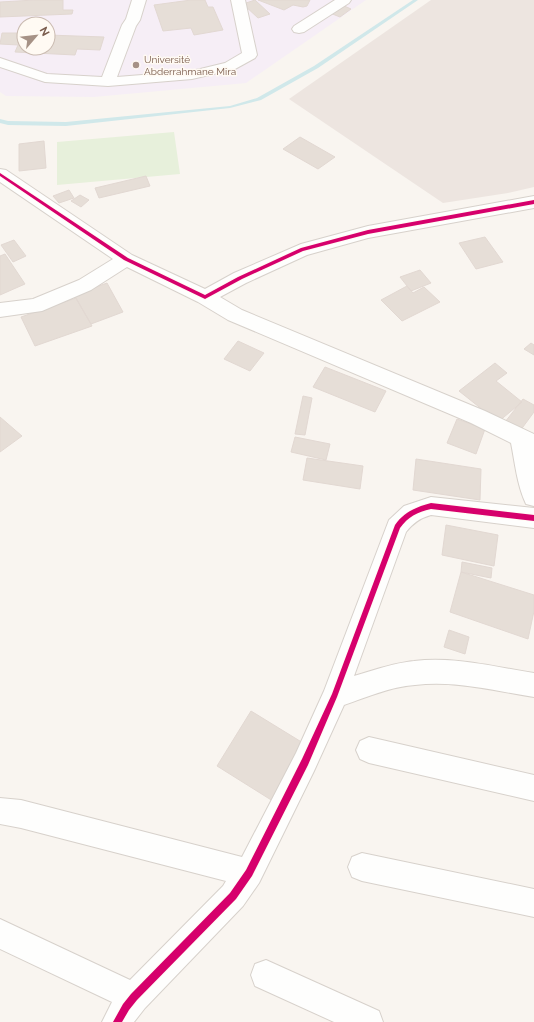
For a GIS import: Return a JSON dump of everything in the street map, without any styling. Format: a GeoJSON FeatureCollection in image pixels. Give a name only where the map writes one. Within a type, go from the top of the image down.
{"type":"FeatureCollection","features":[{"type":"Feature","properties":{"kind":"street"},"geometry":{"type":"LineString","coordinates":[[108,82],[129,25],[133,20],[139,0]]}},
{"type":"Feature","properties":{"kind":"street"},"geometry":{"type":"LineString","coordinates":[[0,62],[44,78],[108,82],[192,75],[230,66],[250,55],[238,0]]}},
{"type":"Feature","properties":{"kind":"street"},"geometry":{"type":"LineString","coordinates":[[299,29],[344,0]]}},
{"type":"Feature","properties":{"kind":"street"},"geometry":{"type":"LineString","coordinates":[[0,174],[126,259],[205,297],[235,315],[478,417],[528,441],[527,474],[534,497]]}},
{"type":"Feature","properties":{"kind":"street"},"geometry":{"type":"LineString","coordinates":[[205,297],[240,278],[301,250],[368,232],[534,202]]}},
{"type":"Feature","properties":{"kind":"street"},"geometry":{"type":"LineString","coordinates":[[0,310],[35,306],[86,285],[126,259]]}},
{"type":"Feature","properties":{"kind":"street"},"geometry":{"type":"LineString","coordinates":[[0,934],[122,1015],[233,896],[249,873],[305,762],[335,695],[397,527],[402,519],[410,512],[430,506],[534,518]]}},
{"type":"Feature","properties":{"kind":"street"},"geometry":{"type":"LineString","coordinates":[[335,695],[379,681],[424,672],[450,673],[534,685]]}},
{"type":"Feature","properties":{"kind":"street"},"geometry":{"type":"LineString","coordinates":[[369,750],[534,788]]}},
{"type":"Feature","properties":{"kind":"street"},"geometry":{"type":"LineString","coordinates":[[0,811],[21,814],[249,873]]}},
{"type":"Feature","properties":{"kind":"street"},"geometry":{"type":"LineString","coordinates":[[362,867],[534,903]]}},
{"type":"Feature","properties":{"kind":"street"},"geometry":{"type":"LineString","coordinates":[[266,975],[368,1022]]}},
{"type":"Feature","properties":{"kind":"shaded area","name":"Université Abderrahmane Mira"},"geometry":{"type":"Polygon","coordinates":[[[0,0],[366,0],[246,83],[94,97],[6,96],[0,92],[0,0]]]}},
{"type":"Feature","properties":{"kind":"shaded area"},"geometry":{"type":"Polygon","coordinates":[[[431,0],[534,0],[534,187],[508,193],[443,203],[289,99],[431,0]]]}},
{"type":"Feature","properties":{"kind":"green space"},"geometry":{"type":"Polygon","coordinates":[[[174,132],[180,174],[57,185],[57,142],[174,132]]]}},
{"type":"Feature","properties":{"kind":"building"},"geometry":{"type":"Polygon","coordinates":[[[63,0],[63,10],[73,10],[72,14],[0,17],[0,2],[63,0]]]}},
{"type":"Feature","properties":{"kind":"building"},"geometry":{"type":"Polygon","coordinates":[[[191,0],[205,0],[208,7],[213,7],[223,30],[194,35],[191,28],[163,31],[154,5],[191,0]]]}},
{"type":"Feature","properties":{"kind":"building"},"geometry":{"type":"Polygon","coordinates":[[[255,0],[270,14],[258,18],[243,4],[255,0]]]}},
{"type":"Feature","properties":{"kind":"building"},"geometry":{"type":"Polygon","coordinates":[[[258,0],[310,0],[307,6],[303,7],[293,5],[284,10],[258,0]]]}},
{"type":"Feature","properties":{"kind":"building"},"geometry":{"type":"Polygon","coordinates":[[[342,5],[351,9],[340,17],[330,13],[342,5]]]}},
{"type":"Feature","properties":{"kind":"building"},"geometry":{"type":"Polygon","coordinates":[[[2,33],[16,33],[16,45],[0,44],[2,33]]]}},
{"type":"Feature","properties":{"kind":"building"},"geometry":{"type":"Polygon","coordinates":[[[56,35],[104,37],[100,50],[77,49],[75,55],[56,54],[56,35]]]}},
{"type":"Feature","properties":{"kind":"building"},"geometry":{"type":"Polygon","coordinates":[[[300,137],[335,157],[318,169],[283,149],[300,137]]]}},
{"type":"Feature","properties":{"kind":"building"},"geometry":{"type":"Polygon","coordinates":[[[44,141],[46,168],[19,171],[19,144],[44,141]]]}},
{"type":"Feature","properties":{"kind":"building"},"geometry":{"type":"Polygon","coordinates":[[[146,176],[150,186],[99,198],[95,188],[146,176]]]}},
{"type":"Feature","properties":{"kind":"building"},"geometry":{"type":"Polygon","coordinates":[[[69,190],[74,198],[59,203],[53,196],[69,190]]]}},
{"type":"Feature","properties":{"kind":"building"},"geometry":{"type":"Polygon","coordinates":[[[80,195],[89,200],[81,207],[71,201],[80,195]]]}},
{"type":"Feature","properties":{"kind":"building"},"geometry":{"type":"Polygon","coordinates":[[[485,237],[503,262],[476,269],[459,243],[485,237]]]}},
{"type":"Feature","properties":{"kind":"building"},"geometry":{"type":"Polygon","coordinates":[[[14,240],[26,256],[13,262],[1,245],[14,240]]]}},
{"type":"Feature","properties":{"kind":"building"},"geometry":{"type":"Polygon","coordinates":[[[5,254],[25,284],[0,295],[0,256],[5,254]]]}},
{"type":"Feature","properties":{"kind":"building"},"geometry":{"type":"Polygon","coordinates":[[[420,270],[431,283],[411,291],[400,277],[420,270]]]}},
{"type":"Feature","properties":{"kind":"building"},"geometry":{"type":"Polygon","coordinates":[[[107,283],[123,312],[91,324],[74,295],[107,283]]]}},
{"type":"Feature","properties":{"kind":"building"},"geometry":{"type":"Polygon","coordinates":[[[407,286],[413,293],[424,287],[440,302],[402,321],[381,300],[407,286]]]}},
{"type":"Feature","properties":{"kind":"building"},"geometry":{"type":"Polygon","coordinates":[[[76,298],[92,326],[35,346],[21,317],[76,298]]]}},
{"type":"Feature","properties":{"kind":"building"},"geometry":{"type":"Polygon","coordinates":[[[238,341],[264,353],[250,371],[224,359],[238,341]]]}},
{"type":"Feature","properties":{"kind":"building"},"geometry":{"type":"Polygon","coordinates":[[[531,343],[534,345],[534,355],[524,349],[531,343]]]}},
{"type":"Feature","properties":{"kind":"building"},"geometry":{"type":"Polygon","coordinates":[[[495,363],[507,373],[496,381],[522,402],[498,422],[459,391],[495,363]]]}},
{"type":"Feature","properties":{"kind":"building"},"geometry":{"type":"Polygon","coordinates":[[[325,367],[386,391],[375,412],[313,387],[325,367]]]}},
{"type":"Feature","properties":{"kind":"building"},"geometry":{"type":"Polygon","coordinates":[[[303,396],[312,398],[305,435],[295,434],[303,396]]]}},
{"type":"Feature","properties":{"kind":"building"},"geometry":{"type":"Polygon","coordinates":[[[523,399],[534,405],[534,412],[520,431],[505,422],[523,399]]]}},
{"type":"Feature","properties":{"kind":"building"},"geometry":{"type":"Polygon","coordinates":[[[0,417],[22,436],[0,452],[0,417]]]}},
{"type":"Feature","properties":{"kind":"building"},"geometry":{"type":"Polygon","coordinates":[[[457,419],[485,429],[476,454],[447,443],[457,419]]]}},
{"type":"Feature","properties":{"kind":"building"},"geometry":{"type":"Polygon","coordinates":[[[295,437],[330,444],[326,460],[291,452],[295,437]]]}},
{"type":"Feature","properties":{"kind":"building"},"geometry":{"type":"Polygon","coordinates":[[[307,458],[363,466],[360,489],[303,480],[307,458]]]}},
{"type":"Feature","properties":{"kind":"building"},"geometry":{"type":"Polygon","coordinates":[[[416,459],[481,469],[480,500],[413,490],[416,459]]]}},
{"type":"Feature","properties":{"kind":"building"},"geometry":{"type":"Polygon","coordinates":[[[446,525],[498,535],[494,566],[442,555],[446,525]]]}},
{"type":"Feature","properties":{"kind":"building"},"geometry":{"type":"Polygon","coordinates":[[[462,562],[492,568],[491,578],[461,572],[462,562]]]}},
{"type":"Feature","properties":{"kind":"building"},"geometry":{"type":"Polygon","coordinates":[[[461,572],[534,595],[534,611],[528,639],[450,612],[461,572]]]}},
{"type":"Feature","properties":{"kind":"building"},"geometry":{"type":"Polygon","coordinates":[[[449,630],[469,637],[465,654],[444,647],[449,630]]]}},
{"type":"Feature","properties":{"kind":"building"},"geometry":{"type":"Polygon","coordinates":[[[251,711],[308,746],[276,803],[217,766],[251,711]]]}},
{"type":"Feature","properties":{"kind":"waterway"},"geometry":{"type":"LineString","coordinates":[[0,121],[8,123],[66,124],[230,107],[259,99],[316,67],[416,0]]}},
{"type":"Feature","properties":{"kind":"cycle path"},"geometry":{"type":"LineString","coordinates":[[0,174],[126,259],[205,297],[240,278],[301,250],[368,232],[534,202]]}},
{"type":"Feature","properties":{"kind":"cycle path"},"geometry":{"type":"LineString","coordinates":[[117,1022],[134,997],[233,896],[249,873],[305,762],[335,695],[400,522],[407,515],[431,506],[534,518]]}},
{"type":"Feature","properties":{"kind":"place","name":"Université Abderrahmane Mira"},"geometry":{"type":"Point","coordinates":[136,65]}}]}
